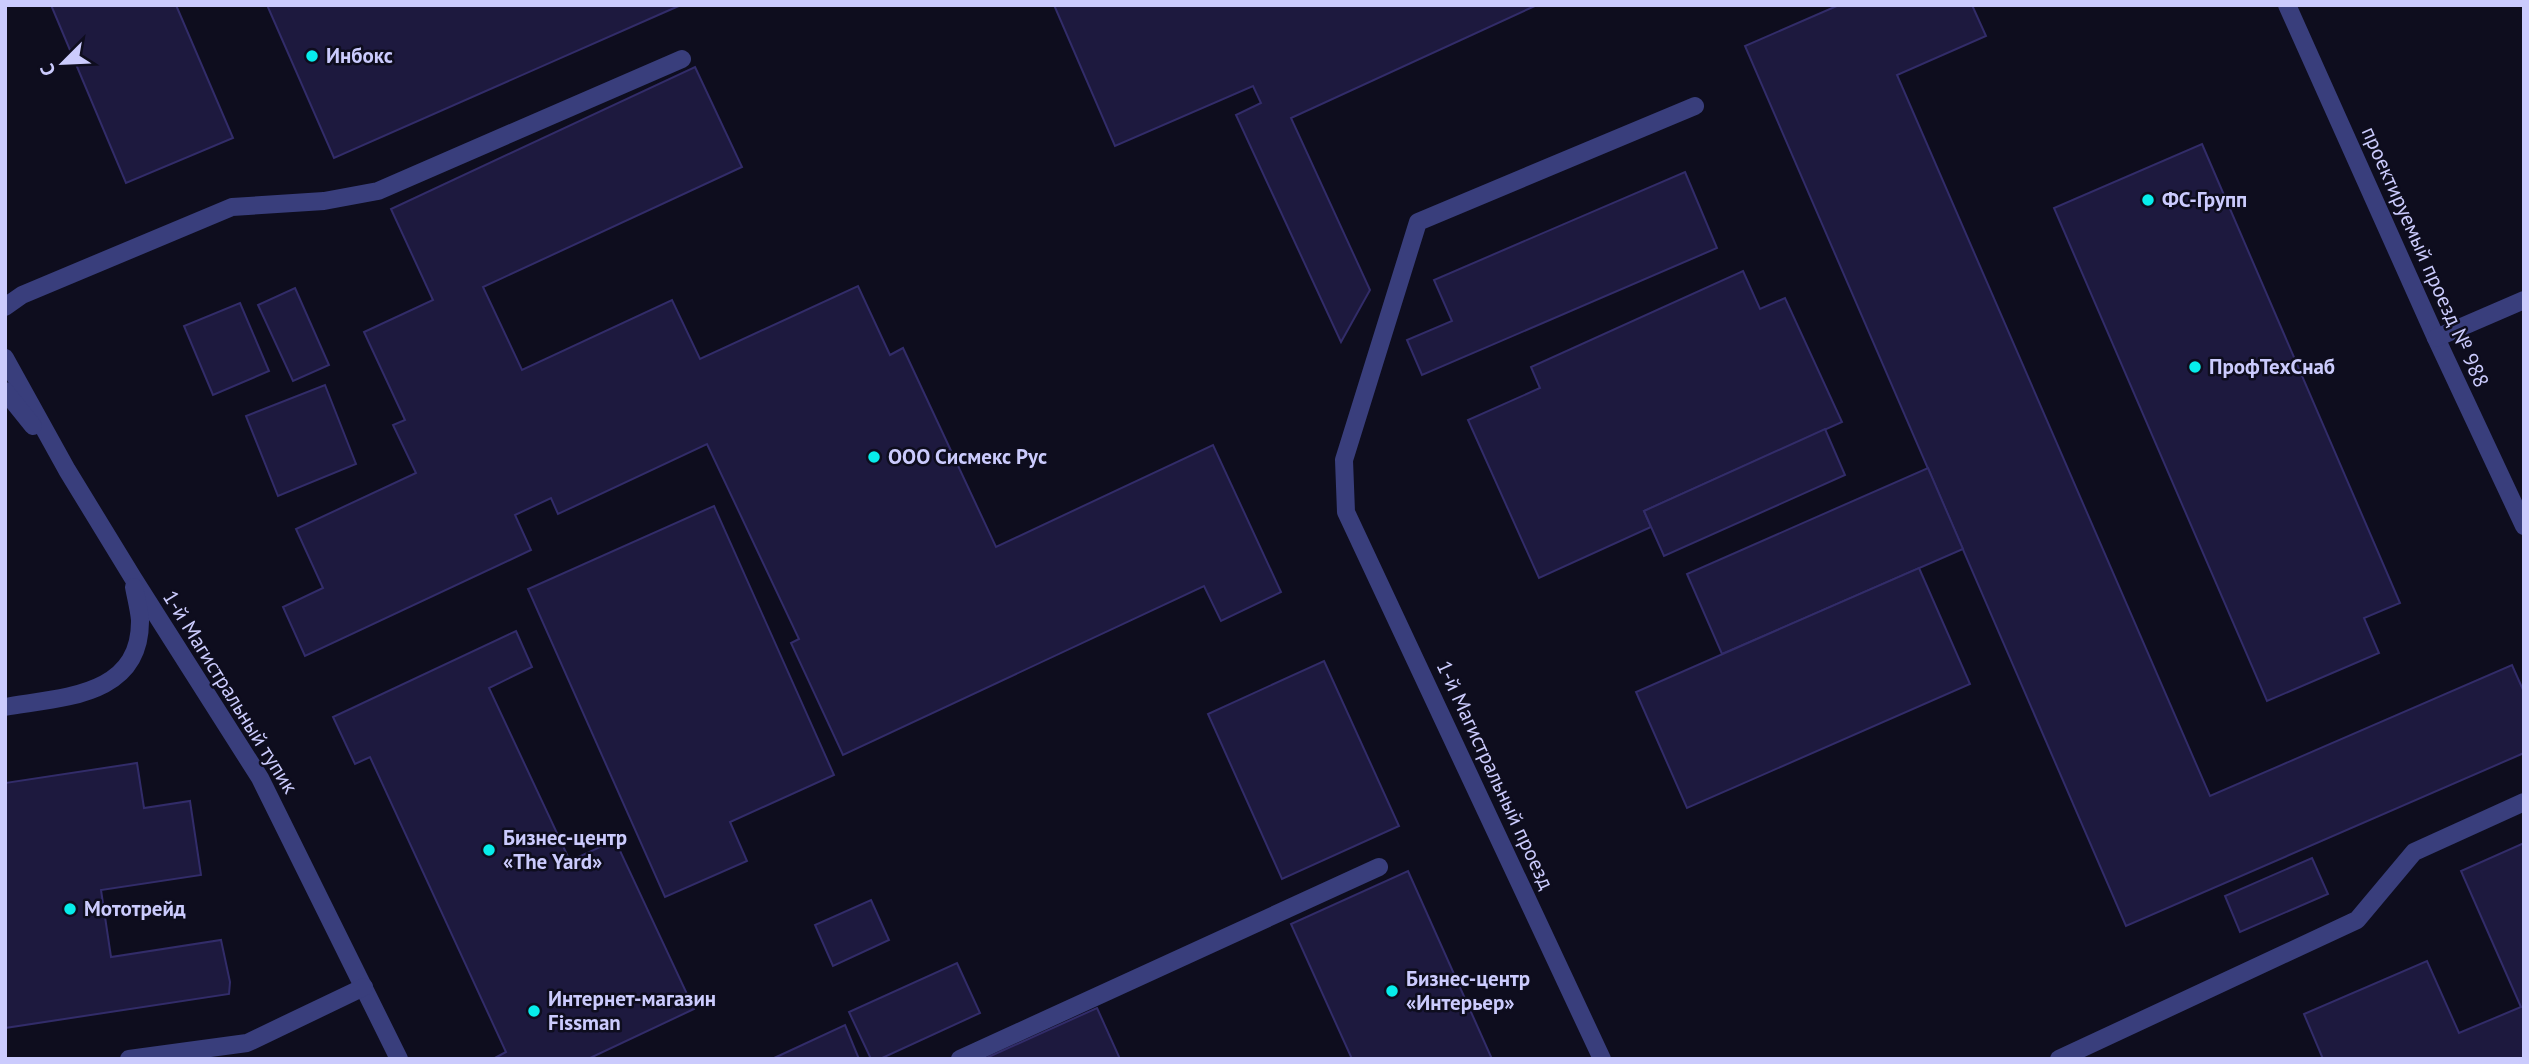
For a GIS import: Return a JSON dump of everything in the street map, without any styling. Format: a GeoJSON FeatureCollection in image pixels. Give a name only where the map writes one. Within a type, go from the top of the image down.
{"type":"FeatureCollection","features":[{"type":"Feature","properties":{"kind":"street","name":"проектируемый проезд № 988"},"geometry":{"type":"LineString","coordinates":[[2287,5],[2435,338],[2524,526]]}},
{"type":"Feature","properties":{"kind":"street"},"geometry":{"type":"LineString","coordinates":[[5,307],[22,295],[232,206],[324,201],[378,191],[682,59]]}},
{"type":"Feature","properties":{"kind":"street","name":"1-й Магистральный проезд"},"geometry":{"type":"LineString","coordinates":[[1602,1059],[1346,512],[1344,460],[1418,222],[1695,106]]}},
{"type":"Feature","properties":{"kind":"street"},"geometry":{"type":"LineString","coordinates":[[2435,338],[2524,300]]}},
{"type":"Feature","properties":{"kind":"street","name":"1-й Магистральный тупик"},"geometry":{"type":"LineString","coordinates":[[5,358],[67,470],[260,778],[399,1059]]}},
{"type":"Feature","properties":{"kind":"street"},"geometry":{"type":"LineString","coordinates":[[5,391],[67,470]]}},
{"type":"Feature","properties":{"kind":"street"},"geometry":{"type":"LineString","coordinates":[[5,707],[83,693],[105,685],[124,671],[135,650],[139,620],[133,578]]}},
{"type":"Feature","properties":{"kind":"street"},"geometry":{"type":"LineString","coordinates":[[2059,1059],[2357,920],[2414,852],[2524,802]]}},
{"type":"Feature","properties":{"kind":"street"},"geometry":{"type":"LineString","coordinates":[[960,1059],[1379,867]]}},
{"type":"Feature","properties":{"kind":"street"},"geometry":{"type":"LineString","coordinates":[[129,1059],[247,1043],[364,987]]}},
{"type":"Feature","properties":{"kind":"building"},"geometry":{"type":"Polygon","coordinates":[[[51,5],[176,5],[233,138],[126,183],[51,5]]]}},
{"type":"Feature","properties":{"kind":"building"},"geometry":{"type":"Polygon","coordinates":[[[267,5],[681,5],[334,158],[267,5]]]}},
{"type":"Feature","properties":{"kind":"building"},"geometry":{"type":"Polygon","coordinates":[[[1054,5],[1537,5],[1291,118],[1370,290],[1341,342],[1236,115],[1261,103],[1253,86],[1115,146],[1054,5]]]}},
{"type":"Feature","properties":{"kind":"building"},"geometry":{"type":"Polygon","coordinates":[[[1839,5],[1972,5],[1986,36],[1897,75],[2210,796],[2512,665],[2524,692],[2524,753],[2126,926],[1745,46],[1839,5]]]}},
{"type":"Feature","properties":{"kind":"building"},"geometry":{"type":"Polygon","coordinates":[[[695,67],[742,167],[483,287],[522,370],[672,300],[700,359],[858,286],[890,355],[903,348],[996,547],[1213,445],[1281,592],[1221,621],[1204,586],[843,755],[791,643],[799,639],[707,444],[558,514],[551,498],[515,515],[531,550],[305,656],[283,607],[323,588],[296,529],[416,473],[393,425],[405,420],[364,332],[433,300],[391,209],[695,67]]]}},
{"type":"Feature","properties":{"kind":"building"},"geometry":{"type":"Polygon","coordinates":[[[2202,144],[2400,603],[2364,618],[2379,653],[2267,701],[2054,208],[2202,144]]]}},
{"type":"Feature","properties":{"kind":"building"},"geometry":{"type":"Polygon","coordinates":[[[1685,172],[1717,248],[1422,375],[1407,340],[1452,321],[1434,280],[1685,172]]]}},
{"type":"Feature","properties":{"kind":"building"},"geometry":{"type":"Polygon","coordinates":[[[1743,271],[1760,309],[1785,298],[1842,422],[1644,511],[1651,527],[1539,578],[1468,420],[1540,388],[1531,367],[1743,271]]]}},
{"type":"Feature","properties":{"kind":"building"},"geometry":{"type":"Polygon","coordinates":[[[295,288],[329,365],[293,381],[258,305],[295,288]]]}},
{"type":"Feature","properties":{"kind":"building"},"geometry":{"type":"Polygon","coordinates":[[[240,303],[269,371],[213,395],[184,326],[240,303]]]}},
{"type":"Feature","properties":{"kind":"building"},"geometry":{"type":"Polygon","coordinates":[[[325,385],[356,464],[278,496],[246,416],[325,385]]]}},
{"type":"Feature","properties":{"kind":"building"},"geometry":{"type":"Polygon","coordinates":[[[1825,429],[1845,475],[1664,556],[1644,511],[1825,429]]]}},
{"type":"Feature","properties":{"kind":"building"},"geometry":{"type":"Polygon","coordinates":[[[1928,468],[1963,549],[1722,654],[1687,574],[1928,468]]]}},
{"type":"Feature","properties":{"kind":"building"},"geometry":{"type":"Polygon","coordinates":[[[714,506],[834,775],[730,822],[747,861],[665,897],[528,589],[714,506]]]}},
{"type":"Feature","properties":{"kind":"building"},"geometry":{"type":"Polygon","coordinates":[[[1919,568],[1970,684],[1687,808],[1636,692],[1919,568]]]}},
{"type":"Feature","properties":{"kind":"building","name":"Бизнес-центр «The Yard»"},"geometry":{"type":"Polygon","coordinates":[[[516,631],[532,667],[489,688],[570,861],[615,840],[694,1009],[588,1059],[493,1059],[506,1052],[370,757],[355,764],[333,717],[516,631]]]}},
{"type":"Feature","properties":{"kind":"building"},"geometry":{"type":"Polygon","coordinates":[[[1324,661],[1399,826],[1282,879],[1208,714],[1324,661]]]}},
{"type":"Feature","properties":{"kind":"building"},"geometry":{"type":"Polygon","coordinates":[[[137,763],[144,808],[190,801],[201,875],[101,890],[111,957],[221,940],[230,982],[229,994],[5,1028],[5,783],[137,763]]]}},
{"type":"Feature","properties":{"kind":"building"},"geometry":{"type":"Polygon","coordinates":[[[2524,843],[2524,1059],[2323,1059],[2304,1014],[2427,961],[2459,1033],[2521,1007],[2461,871],[2524,843]]]}},
{"type":"Feature","properties":{"kind":"building"},"geometry":{"type":"Polygon","coordinates":[[[2312,858],[2328,894],[2240,932],[2225,896],[2312,858]]]}},
{"type":"Feature","properties":{"kind":"building","name":"Бизнес-центр «Интерьер»"},"geometry":{"type":"Polygon","coordinates":[[[1408,871],[1492,1059],[1352,1059],[1291,924],[1408,871]]]}},
{"type":"Feature","properties":{"kind":"building"},"geometry":{"type":"Polygon","coordinates":[[[871,900],[889,940],[833,966],[815,925],[871,900]]]}},
{"type":"Feature","properties":{"kind":"building"},"geometry":{"type":"Polygon","coordinates":[[[957,963],[980,1013],[880,1059],[871,1059],[849,1012],[957,963]]]}},
{"type":"Feature","properties":{"kind":"building"},"geometry":{"type":"Polygon","coordinates":[[[1097,1008],[1120,1059],[984,1059],[1097,1008]]]}},
{"type":"Feature","properties":{"kind":"building"},"geometry":{"type":"Polygon","coordinates":[[[845,1025],[859,1059],[772,1059],[845,1025]]]}},
{"type":"Feature","properties":{"kind":"place","name":"Инбокс"},"geometry":{"type":"Point","coordinates":[312,56]}},
{"type":"Feature","properties":{"kind":"place","name":"ФС-Групп"},"geometry":{"type":"Point","coordinates":[2148,200]}},
{"type":"Feature","properties":{"kind":"place","name":"ПрофТехСнаб"},"geometry":{"type":"Point","coordinates":[2195,367]}},
{"type":"Feature","properties":{"kind":"place","name":"ООО Сисмекс Рус"},"geometry":{"type":"Point","coordinates":[874,457]}},
{"type":"Feature","properties":{"kind":"place","name":"Бизнес-центр «The Yard»"},"geometry":{"type":"Point","coordinates":[489,850]}},
{"type":"Feature","properties":{"kind":"place","name":"Мототрейд"},"geometry":{"type":"Point","coordinates":[70,909]}},
{"type":"Feature","properties":{"kind":"place","name":"Бизнес-центр «Интерьер»"},"geometry":{"type":"Point","coordinates":[1392,991]}},
{"type":"Feature","properties":{"kind":"place","name":"Интернет-магазин Fissman"},"geometry":{"type":"Point","coordinates":[534,1011]}}]}
